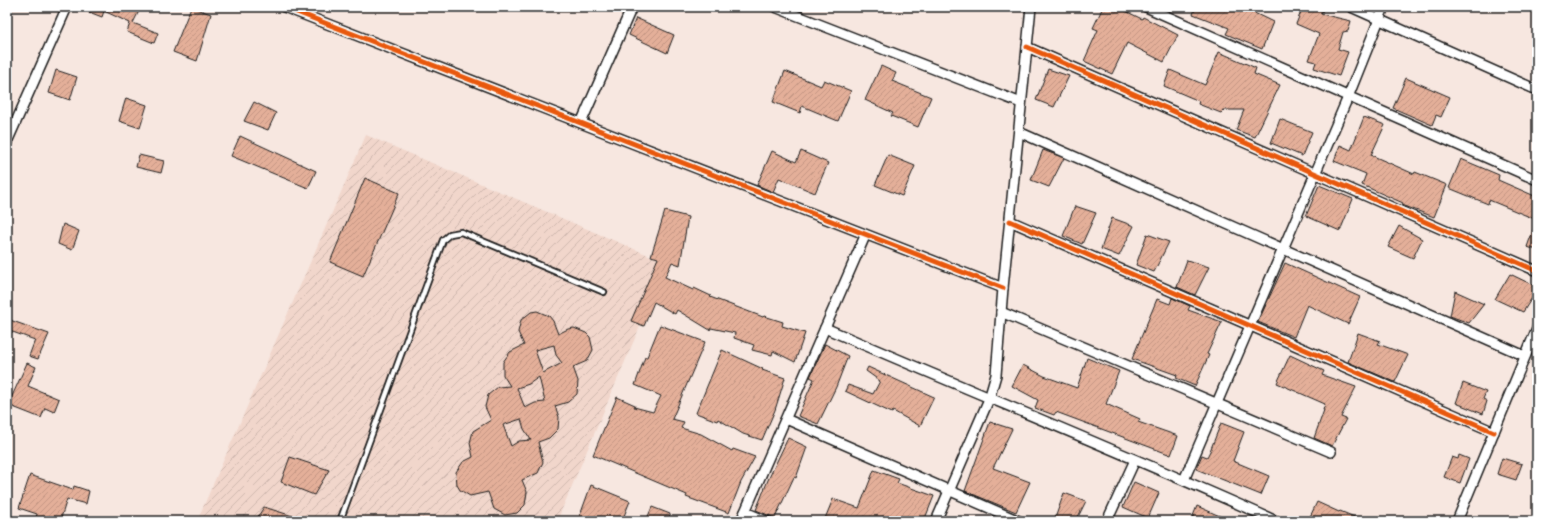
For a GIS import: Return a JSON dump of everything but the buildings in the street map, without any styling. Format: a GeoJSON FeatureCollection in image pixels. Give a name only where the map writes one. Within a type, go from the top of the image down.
{"type":"FeatureCollection","features":[{"type":"Feature","properties":{"kind":"street"},"geometry":{"type":"LineString","coordinates":[[7,142],[68,7]]}},
{"type":"Feature","properties":{"kind":"street"},"geometry":{"type":"LineString","coordinates":[[284,7],[865,236],[1003,288]]}},
{"type":"Feature","properties":{"kind":"street"},"geometry":{"type":"LineString","coordinates":[[581,123],[632,7]]}},
{"type":"Feature","properties":{"kind":"street"},"geometry":{"type":"LineString","coordinates":[[775,7],[1021,103]]}},
{"type":"Feature","properties":{"kind":"street"},"geometry":{"type":"LineString","coordinates":[[936,521],[989,399],[996,375],[1003,288],[1031,7]]}},
{"type":"Feature","properties":{"kind":"street"},"geometry":{"type":"LineString","coordinates":[[1146,7],[1537,180]]}},
{"type":"Feature","properties":{"kind":"street"},"geometry":{"type":"LineString","coordinates":[[1351,7],[1537,90]]}},
{"type":"Feature","properties":{"kind":"street"},"geometry":{"type":"LineString","coordinates":[[1184,480],[1348,97],[1384,7]]}},
{"type":"Feature","properties":{"kind":"street"},"geometry":{"type":"LineString","coordinates":[[1027,47],[1537,271]]}},
{"type":"Feature","properties":{"kind":"street"},"geometry":{"type":"LineString","coordinates":[[1019,132],[1525,356]]}},
{"type":"Feature","properties":{"kind":"street"},"geometry":{"type":"LineString","coordinates":[[1010,222],[1494,432]]}},
{"type":"Feature","properties":{"kind":"street"},"geometry":{"type":"LineString","coordinates":[[741,521],[865,236]]}},
{"type":"Feature","properties":{"kind":"street"},"geometry":{"type":"LineString","coordinates":[[1001,312],[1331,452]]}},
{"type":"Feature","properties":{"kind":"street"},"geometry":{"type":"LineString","coordinates":[[825,328],[989,399],[1184,480],[1276,521]]}},
{"type":"Feature","properties":{"kind":"street"},"geometry":{"type":"LineString","coordinates":[[1457,521],[1537,328]]}},
{"type":"Feature","properties":{"kind":"street"},"geometry":{"type":"LineString","coordinates":[[786,419],[1019,521]]}},
{"type":"Feature","properties":{"kind":"street"},"geometry":{"type":"LineString","coordinates":[[1107,521],[1135,460]]}},
{"type":"Feature","properties":{"kind":"street"},"geometry":{"type":"LineString","coordinates":[[745,512],[766,521]]}},
{"type":"Feature","properties":{"kind":"lane"},"geometry":{"type":"LineString","coordinates":[[340,521],[444,240],[450,234],[461,232],[604,292]]}},
{"type":"Feature","properties":{"kind":"shaded area"},"geometry":{"type":"Polygon","coordinates":[[[366,135],[667,263],[557,521],[197,521],[366,135]]]}},
{"type":"Feature","properties":{"kind":"cycle path"},"geometry":{"type":"LineString","coordinates":[[284,7],[1003,288]]}},
{"type":"Feature","properties":{"kind":"cycle path"},"geometry":{"type":"LineString","coordinates":[[1027,47],[1537,271]]}},
{"type":"Feature","properties":{"kind":"cycle path"},"geometry":{"type":"LineString","coordinates":[[1010,221],[1494,432]]}}]}
